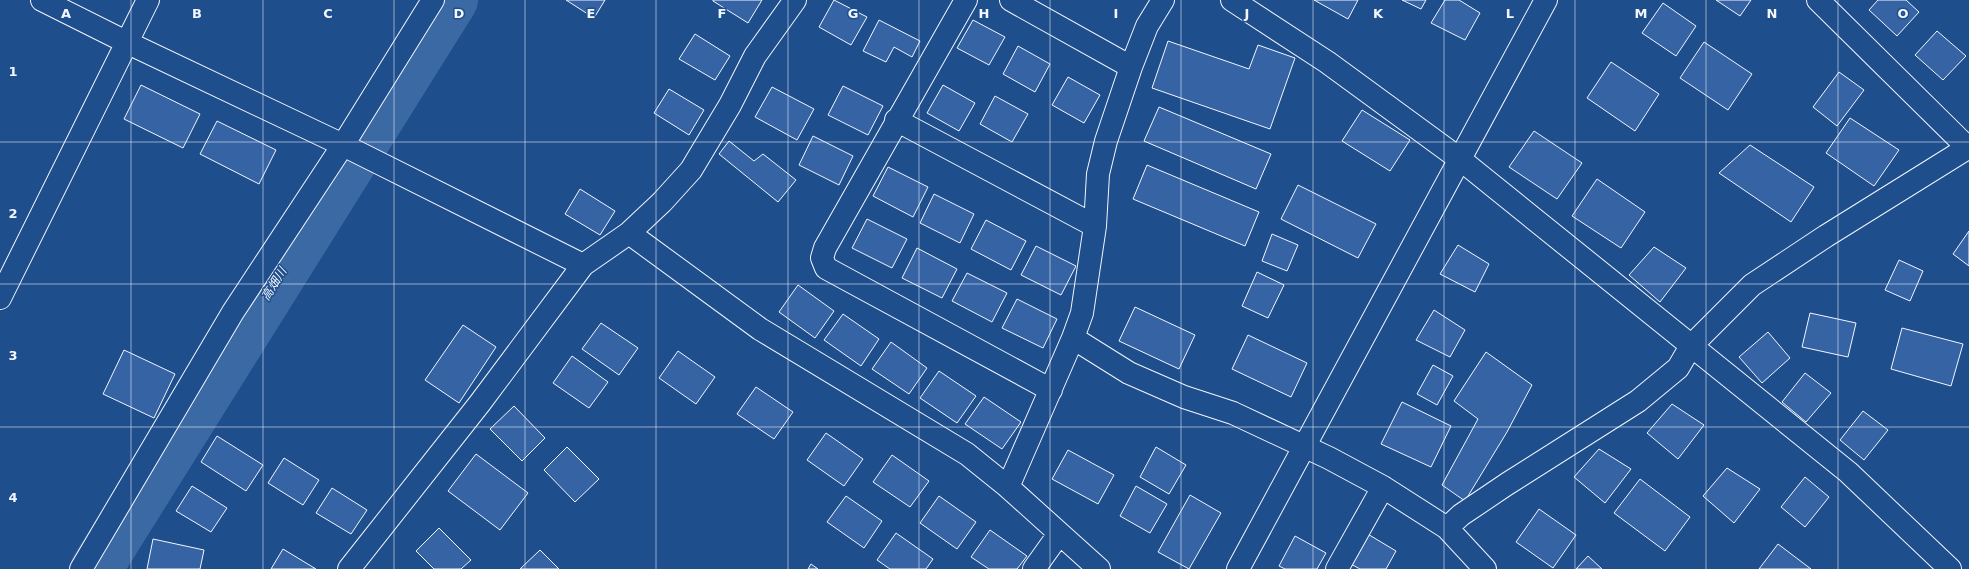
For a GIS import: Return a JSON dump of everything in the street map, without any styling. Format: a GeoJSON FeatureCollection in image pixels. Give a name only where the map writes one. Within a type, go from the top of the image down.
{"type":"FeatureCollection","features":[{"type":"Feature","properties":{"kind":"street"},"geometry":{"type":"LineString","coordinates":[[42,0],[126,42],[352,150],[582,265]]}},
{"type":"Feature","properties":{"kind":"street"},"geometry":{"type":"LineString","coordinates":[[0,298],[148,0]]}},
{"type":"Feature","properties":{"kind":"street"},"geometry":{"type":"LineString","coordinates":[[81,569],[233,312],[352,150],[433,0]]}},
{"type":"Feature","properties":{"kind":"street"},"geometry":{"type":"LineString","coordinates":[[349,569],[480,403],[582,265],[629,233],[662,202],[691,170],[730,105],[755,56],[795,0]]}},
{"type":"Feature","properties":{"kind":"street"},"geometry":{"type":"LineString","coordinates":[[966,0],[896,120],[825,248],[822,258],[826,268],[1050,390]]}},
{"type":"Feature","properties":{"kind":"street"},"geometry":{"type":"LineString","coordinates":[[1011,0],[1131,67]]}},
{"type":"Feature","properties":{"kind":"street"},"geometry":{"type":"LineString","coordinates":[[1008,487],[1073,338],[1082,312],[1095,226],[1098,174],[1106,141],[1131,67],[1147,26],[1163,0]]}},
{"type":"Feature","properties":{"kind":"street"},"geometry":{"type":"LineString","coordinates":[[1232,0],[1327,62],[1461,160],[1848,472],[1950,569]]}},
{"type":"Feature","properties":{"kind":"street"},"geometry":{"type":"LineString","coordinates":[[1238,569],[1461,160],[1546,0]]}},
{"type":"Feature","properties":{"kind":"street"},"geometry":{"type":"LineString","coordinates":[[1447,528],[1461,515],[1507,484],[1638,401],[1678,368],[1691,346],[1752,286],[1826,236],[1968,148],[1818,0]]}},
{"type":"Feature","properties":{"kind":"street"},"geometry":{"type":"LineString","coordinates":[[896,120],[1095,226]]}},
{"type":"Feature","properties":{"kind":"street"},"geometry":{"type":"LineString","coordinates":[[629,233],[760,329],[967,454],[1008,487],[1099,569]]}},
{"type":"Feature","properties":{"kind":"street"},"geometry":{"type":"LineString","coordinates":[[1073,338],[1129,373],[1184,397],[1234,413],[1383,487],[1447,528],[1485,569]]}},
{"type":"Feature","properties":{"kind":"street"},"geometry":{"type":"LineString","coordinates":[[1337,569],[1383,487]]}},
{"type":"Feature","properties":{"kind":"street"},"geometry":{"type":"LineString","coordinates":[[1034,569],[1060,534]]}},
{"type":"Feature","properties":{"kind":"building"},"geometry":{"type":"Polygon","coordinates":[[[566,0],[605,0],[594,18],[566,0]]]}},
{"type":"Feature","properties":{"kind":"building"},"geometry":{"type":"Polygon","coordinates":[[[713,0],[762,0],[748,23],[713,0]]]}},
{"type":"Feature","properties":{"kind":"building"},"geometry":{"type":"Polygon","coordinates":[[[834,0],[867,17],[851,45],[819,27],[834,0]]]}},
{"type":"Feature","properties":{"kind":"building"},"geometry":{"type":"Polygon","coordinates":[[[1314,0],[1358,0],[1348,19],[1314,0]]]}},
{"type":"Feature","properties":{"kind":"building"},"geometry":{"type":"Polygon","coordinates":[[[1402,0],[1426,0],[1421,9],[1402,0]]]}},
{"type":"Feature","properties":{"kind":"building"},"geometry":{"type":"Polygon","coordinates":[[[1445,0],[1459,0],[1480,13],[1465,40],[1431,23],[1445,0]]]}},
{"type":"Feature","properties":{"kind":"building"},"geometry":{"type":"Polygon","coordinates":[[[1716,0],[1751,0],[1740,16],[1716,0]]]}},
{"type":"Feature","properties":{"kind":"building"},"geometry":{"type":"Polygon","coordinates":[[[1878,0],[1906,0],[1919,12],[1897,36],[1869,10],[1878,0]]]}},
{"type":"Feature","properties":{"kind":"building"},"geometry":{"type":"Polygon","coordinates":[[[1663,3],[1696,26],[1676,56],[1642,33],[1663,3]]]}},
{"type":"Feature","properties":{"kind":"building"},"geometry":{"type":"Polygon","coordinates":[[[879,20],[920,41],[912,57],[894,47],[886,62],[863,51],[879,20]]]}},
{"type":"Feature","properties":{"kind":"building"},"geometry":{"type":"Polygon","coordinates":[[[973,20],[1005,37],[989,65],[957,48],[973,20]]]}},
{"type":"Feature","properties":{"kind":"building"},"geometry":{"type":"Polygon","coordinates":[[[1937,31],[1966,56],[1943,80],[1915,55],[1937,31]]]}},
{"type":"Feature","properties":{"kind":"building"},"geometry":{"type":"Polygon","coordinates":[[[695,34],[730,56],[715,80],[679,59],[695,34]]]}},
{"type":"Feature","properties":{"kind":"building"},"geometry":{"type":"Polygon","coordinates":[[[1168,41],[1249,69],[1258,45],[1295,58],[1270,129],[1152,88],[1168,41]]]}},
{"type":"Feature","properties":{"kind":"building"},"geometry":{"type":"Polygon","coordinates":[[[1704,42],[1752,74],[1728,110],[1680,78],[1704,42]]]}},
{"type":"Feature","properties":{"kind":"building"},"geometry":{"type":"Polygon","coordinates":[[[1018,46],[1050,64],[1035,92],[1003,74],[1018,46]]]}},
{"type":"Feature","properties":{"kind":"building"},"geometry":{"type":"Polygon","coordinates":[[[1611,62],[1659,94],[1635,131],[1587,98],[1611,62]]]}},
{"type":"Feature","properties":{"kind":"building"},"geometry":{"type":"Polygon","coordinates":[[[1839,72],[1864,90],[1837,126],[1813,107],[1839,72]]]}},
{"type":"Feature","properties":{"kind":"building"},"geometry":{"type":"Polygon","coordinates":[[[1068,77],[1100,95],[1084,123],[1052,105],[1068,77]]]}},
{"type":"Feature","properties":{"kind":"building"},"geometry":{"type":"Polygon","coordinates":[[[141,85],[200,114],[183,148],[124,119],[141,85]]]}},
{"type":"Feature","properties":{"kind":"building"},"geometry":{"type":"Polygon","coordinates":[[[943,85],[975,103],[959,131],[927,113],[943,85]]]}},
{"type":"Feature","properties":{"kind":"building"},"geometry":{"type":"Polygon","coordinates":[[[843,86],[883,106],[868,135],[828,115],[843,86]]]}},
{"type":"Feature","properties":{"kind":"building"},"geometry":{"type":"Polygon","coordinates":[[[772,87],[814,109],[797,140],[755,117],[772,87]]]}},
{"type":"Feature","properties":{"kind":"building"},"geometry":{"type":"Polygon","coordinates":[[[669,89],[704,110],[689,135],[654,113],[669,89]]]}},
{"type":"Feature","properties":{"kind":"building"},"geometry":{"type":"Polygon","coordinates":[[[995,96],[1028,114],[1012,142],[980,124],[995,96]]]}},
{"type":"Feature","properties":{"kind":"building"},"geometry":{"type":"Polygon","coordinates":[[[1159,107],[1271,154],[1256,189],[1144,141],[1159,107]]]}},
{"type":"Feature","properties":{"kind":"building"},"geometry":{"type":"Polygon","coordinates":[[[1362,110],[1410,140],[1390,171],[1342,141],[1362,110]]]}},
{"type":"Feature","properties":{"kind":"building"},"geometry":{"type":"Polygon","coordinates":[[[1850,118],[1899,150],[1874,186],[1826,153],[1850,118]]]}},
{"type":"Feature","properties":{"kind":"building"},"geometry":{"type":"Polygon","coordinates":[[[217,121],[276,150],[259,184],[200,154],[217,121]]]}},
{"type":"Feature","properties":{"kind":"building"},"geometry":{"type":"Polygon","coordinates":[[[1534,131],[1582,163],[1557,199],[1509,167],[1534,131]]]}},
{"type":"Feature","properties":{"kind":"building"},"geometry":{"type":"Polygon","coordinates":[[[813,136],[853,156],[839,185],[799,165],[813,136]]]}},
{"type":"Feature","properties":{"kind":"building"},"geometry":{"type":"Polygon","coordinates":[[[729,141],[754,161],[763,154],[796,180],[778,202],[719,154],[729,141]]]}},
{"type":"Feature","properties":{"kind":"building"},"geometry":{"type":"Polygon","coordinates":[[[1750,145],[1814,187],[1791,222],[1719,173],[1750,145]]]}},
{"type":"Feature","properties":{"kind":"building"},"geometry":{"type":"Polygon","coordinates":[[[1147,165],[1259,212],[1245,246],[1133,199],[1147,165]]]}},
{"type":"Feature","properties":{"kind":"building"},"geometry":{"type":"Polygon","coordinates":[[[888,167],[928,187],[913,217],[873,196],[888,167]]]}},
{"type":"Feature","properties":{"kind":"building"},"geometry":{"type":"Polygon","coordinates":[[[1597,179],[1645,212],[1621,248],[1572,216],[1597,179]]]}},
{"type":"Feature","properties":{"kind":"building"},"geometry":{"type":"Polygon","coordinates":[[[1298,185],[1376,224],[1358,258],[1281,219],[1298,185]]]}},
{"type":"Feature","properties":{"kind":"building"},"geometry":{"type":"Polygon","coordinates":[[[580,189],[615,211],[600,235],[565,214],[580,189]]]}},
{"type":"Feature","properties":{"kind":"building"},"geometry":{"type":"Polygon","coordinates":[[[934,194],[974,214],[960,243],[920,223],[934,194]]]}},
{"type":"Feature","properties":{"kind":"building"},"geometry":{"type":"Polygon","coordinates":[[[867,219],[907,239],[892,268],[852,248],[867,219]]]}},
{"type":"Feature","properties":{"kind":"building"},"geometry":{"type":"Polygon","coordinates":[[[986,220],[1026,241],[1011,270],[971,249],[986,220]]]}},
{"type":"Feature","properties":{"kind":"building"},"geometry":{"type":"Polygon","coordinates":[[[1969,231],[1969,266],[1953,254],[1969,231]]]}},
{"type":"Feature","properties":{"kind":"building"},"geometry":{"type":"Polygon","coordinates":[[[1272,234],[1298,245],[1287,271],[1262,261],[1272,234]]]}},
{"type":"Feature","properties":{"kind":"building"},"geometry":{"type":"Polygon","coordinates":[[[1458,245],[1489,264],[1475,292],[1440,274],[1458,245]]]}},
{"type":"Feature","properties":{"kind":"building"},"geometry":{"type":"Polygon","coordinates":[[[1036,246],[1076,266],[1061,295],[1021,275],[1036,246]]]}},
{"type":"Feature","properties":{"kind":"building"},"geometry":{"type":"Polygon","coordinates":[[[1654,247],[1686,268],[1660,302],[1629,275],[1654,247]]]}},
{"type":"Feature","properties":{"kind":"building"},"geometry":{"type":"Polygon","coordinates":[[[917,248],[957,269],[942,298],[902,278],[917,248]]]}},
{"type":"Feature","properties":{"kind":"building"},"geometry":{"type":"Polygon","coordinates":[[[1899,260],[1923,271],[1910,301],[1885,290],[1899,260]]]}},
{"type":"Feature","properties":{"kind":"building"},"geometry":{"type":"Polygon","coordinates":[[[1257,272],[1284,285],[1268,318],[1242,306],[1257,272]]]}},
{"type":"Feature","properties":{"kind":"building"},"geometry":{"type":"Polygon","coordinates":[[[967,273],[1007,293],[992,322],[952,301],[967,273]]]}},
{"type":"Feature","properties":{"kind":"building"},"geometry":{"type":"Polygon","coordinates":[[[798,285],[834,311],[815,338],[779,312],[798,285]]]}},
{"type":"Feature","properties":{"kind":"building"},"geometry":{"type":"Polygon","coordinates":[[[1017,299],[1057,319],[1043,348],[1002,328],[1017,299]]]}},
{"type":"Feature","properties":{"kind":"building"},"geometry":{"type":"Polygon","coordinates":[[[1135,307],[1195,335],[1179,369],[1119,341],[1135,307]]]}},
{"type":"Feature","properties":{"kind":"building"},"geometry":{"type":"Polygon","coordinates":[[[1434,310],[1465,330],[1450,357],[1416,340],[1434,310]]]}},
{"type":"Feature","properties":{"kind":"building"},"geometry":{"type":"Polygon","coordinates":[[[1810,313],[1856,323],[1848,357],[1802,347],[1810,313]]]}},
{"type":"Feature","properties":{"kind":"building"},"geometry":{"type":"Polygon","coordinates":[[[843,314],[879,339],[861,366],[824,340],[843,314]]]}},
{"type":"Feature","properties":{"kind":"building"},"geometry":{"type":"Polygon","coordinates":[[[601,323],[638,348],[619,375],[582,349],[601,323]]]}},
{"type":"Feature","properties":{"kind":"building"},"geometry":{"type":"Polygon","coordinates":[[[463,325],[496,347],[459,403],[425,380],[463,325]]]}},
{"type":"Feature","properties":{"kind":"building"},"geometry":{"type":"Polygon","coordinates":[[[1902,328],[1963,344],[1951,386],[1891,369],[1902,328]]]}},
{"type":"Feature","properties":{"kind":"building"},"geometry":{"type":"Polygon","coordinates":[[[1768,332],[1790,358],[1762,383],[1739,357],[1768,332]]]}},
{"type":"Feature","properties":{"kind":"building"},"geometry":{"type":"Polygon","coordinates":[[[1248,335],[1307,363],[1291,397],[1232,369],[1248,335]]]}},
{"type":"Feature","properties":{"kind":"building"},"geometry":{"type":"Polygon","coordinates":[[[891,342],[927,368],[909,394],[872,369],[891,342]]]}},
{"type":"Feature","properties":{"kind":"building"},"geometry":{"type":"Polygon","coordinates":[[[124,350],[175,374],[154,418],[103,394],[124,350]]]}},
{"type":"Feature","properties":{"kind":"building"},"geometry":{"type":"Polygon","coordinates":[[[678,351],[715,377],[696,404],[659,378],[678,351]]]}},
{"type":"Feature","properties":{"kind":"building"},"geometry":{"type":"Polygon","coordinates":[[[1486,352],[1532,385],[1507,432],[1465,501],[1442,485],[1478,419],[1454,401],[1486,352]]]}},
{"type":"Feature","properties":{"kind":"building"},"geometry":{"type":"Polygon","coordinates":[[[572,356],[608,382],[589,408],[553,383],[572,356]]]}},
{"type":"Feature","properties":{"kind":"building"},"geometry":{"type":"Polygon","coordinates":[[[1433,365],[1453,376],[1437,405],[1417,394],[1433,365]]]}},
{"type":"Feature","properties":{"kind":"building"},"geometry":{"type":"Polygon","coordinates":[[[939,371],[976,396],[957,423],[920,398],[939,371]]]}},
{"type":"Feature","properties":{"kind":"building"},"geometry":{"type":"Polygon","coordinates":[[[1805,373],[1831,393],[1806,422],[1782,402],[1805,373]]]}},
{"type":"Feature","properties":{"kind":"building"},"geometry":{"type":"Polygon","coordinates":[[[756,387],[793,412],[774,439],[737,414],[756,387]]]}},
{"type":"Feature","properties":{"kind":"building"},"geometry":{"type":"Polygon","coordinates":[[[984,397],[1021,422],[1002,449],[965,424],[984,397]]]}},
{"type":"Feature","properties":{"kind":"building"},"geometry":{"type":"Polygon","coordinates":[[[1402,402],[1451,426],[1431,467],[1381,444],[1402,402]]]}},
{"type":"Feature","properties":{"kind":"building"},"geometry":{"type":"Polygon","coordinates":[[[1672,404],[1704,425],[1678,459],[1647,433],[1672,404]]]}},
{"type":"Feature","properties":{"kind":"building"},"geometry":{"type":"Polygon","coordinates":[[[514,406],[545,438],[522,461],[490,429],[514,406]]]}},
{"type":"Feature","properties":{"kind":"building"},"geometry":{"type":"Polygon","coordinates":[[[1863,411],[1888,430],[1864,460],[1840,440],[1863,411]]]}},
{"type":"Feature","properties":{"kind":"building"},"geometry":{"type":"Polygon","coordinates":[[[826,433],[863,459],[844,486],[807,460],[826,433]]]}},
{"type":"Feature","properties":{"kind":"building"},"geometry":{"type":"Polygon","coordinates":[[[217,436],[263,465],[246,491],[201,462],[217,436]]]}},
{"type":"Feature","properties":{"kind":"building"},"geometry":{"type":"Polygon","coordinates":[[[567,447],[599,479],[575,502],[544,470],[567,447]]]}},
{"type":"Feature","properties":{"kind":"building"},"geometry":{"type":"Polygon","coordinates":[[[1156,447],[1186,465],[1169,494],[1140,477],[1156,447]]]}},
{"type":"Feature","properties":{"kind":"building"},"geometry":{"type":"Polygon","coordinates":[[[1599,449],[1631,469],[1605,503],[1574,477],[1599,449]]]}},
{"type":"Feature","properties":{"kind":"building"},"geometry":{"type":"Polygon","coordinates":[[[1068,450],[1114,475],[1098,504],[1052,479],[1068,450]]]}},
{"type":"Feature","properties":{"kind":"building"},"geometry":{"type":"Polygon","coordinates":[[[476,454],[528,493],[500,530],[448,491],[476,454]]]}},
{"type":"Feature","properties":{"kind":"building"},"geometry":{"type":"Polygon","coordinates":[[[892,455],[929,481],[910,507],[873,482],[892,455]]]}},
{"type":"Feature","properties":{"kind":"building"},"geometry":{"type":"Polygon","coordinates":[[[284,458],[319,480],[303,505],[268,483],[284,458]]]}},
{"type":"Feature","properties":{"kind":"building"},"geometry":{"type":"Polygon","coordinates":[[[1727,468],[1760,489],[1734,523],[1703,496],[1727,468]]]}},
{"type":"Feature","properties":{"kind":"building"},"geometry":{"type":"Polygon","coordinates":[[[1805,477],[1829,497],[1805,527],[1781,507],[1805,477]]]}},
{"type":"Feature","properties":{"kind":"building"},"geometry":{"type":"Polygon","coordinates":[[[1640,479],[1690,517],[1665,551],[1614,513],[1640,479]]]}},
{"type":"Feature","properties":{"kind":"building"},"geometry":{"type":"Polygon","coordinates":[[[192,486],[227,508],[211,532],[176,511],[192,486]]]}},
{"type":"Feature","properties":{"kind":"building"},"geometry":{"type":"Polygon","coordinates":[[[1136,486],[1167,504],[1150,533],[1120,516],[1136,486]]]}},
{"type":"Feature","properties":{"kind":"building"},"geometry":{"type":"Polygon","coordinates":[[[332,488],[367,510],[351,534],[316,513],[332,488]]]}},
{"type":"Feature","properties":{"kind":"building"},"geometry":{"type":"Polygon","coordinates":[[[1190,495],[1221,513],[1189,569],[1158,552],[1190,495]]]}},
{"type":"Feature","properties":{"kind":"building"},"geometry":{"type":"Polygon","coordinates":[[[846,496],[882,521],[864,548],[827,522],[846,496]]]}},
{"type":"Feature","properties":{"kind":"building"},"geometry":{"type":"Polygon","coordinates":[[[939,496],[976,522],[957,549],[920,523],[939,496]]]}},
{"type":"Feature","properties":{"kind":"building"},"geometry":{"type":"Polygon","coordinates":[[[1539,509],[1576,535],[1553,568],[1516,542],[1539,509]]]}},
{"type":"Feature","properties":{"kind":"building"},"geometry":{"type":"Polygon","coordinates":[[[439,528],[471,560],[461,569],[434,569],[416,551],[439,528]]]}},
{"type":"Feature","properties":{"kind":"building"},"geometry":{"type":"Polygon","coordinates":[[[990,530],[1027,556],[1017,569],[989,569],[971,557],[990,530]]]}},
{"type":"Feature","properties":{"kind":"building"},"geometry":{"type":"Polygon","coordinates":[[[896,533],[933,559],[926,569],[890,569],[877,560],[896,533]]]}},
{"type":"Feature","properties":{"kind":"building"},"geometry":{"type":"Polygon","coordinates":[[[1366,533],[1396,551],[1386,569],[1360,569],[1349,563],[1366,533]]]}},
{"type":"Feature","properties":{"kind":"building"},"geometry":{"type":"Polygon","coordinates":[[[1295,536],[1326,553],[1317,569],[1285,569],[1279,566],[1295,536]]]}},
{"type":"Feature","properties":{"kind":"building"},"geometry":{"type":"Polygon","coordinates":[[[153,539],[204,550],[200,569],[147,569],[153,539]]]}},
{"type":"Feature","properties":{"kind":"building"},"geometry":{"type":"Polygon","coordinates":[[[1778,544],[1811,569],[1759,569],[1778,544]]]}},
{"type":"Feature","properties":{"kind":"building"},"geometry":{"type":"Polygon","coordinates":[[[283,549],[316,569],[271,569],[283,549]]]}},
{"type":"Feature","properties":{"kind":"building"},"geometry":{"type":"Polygon","coordinates":[[[540,550],[559,569],[520,569],[540,550]]]}},
{"type":"Feature","properties":{"kind":"building"},"geometry":{"type":"Polygon","coordinates":[[[1588,556],[1602,569],[1576,569],[1588,556]]]}},
{"type":"Feature","properties":{"kind":"building"},"geometry":{"type":"Polygon","coordinates":[[[811,564],[818,569],[808,569],[811,564]]]}},
{"type":"Feature","properties":{"kind":"waterway","name":"高畑川"},"geometry":{"type":"LineString","coordinates":[[96,569],[452,0]]}}]}
